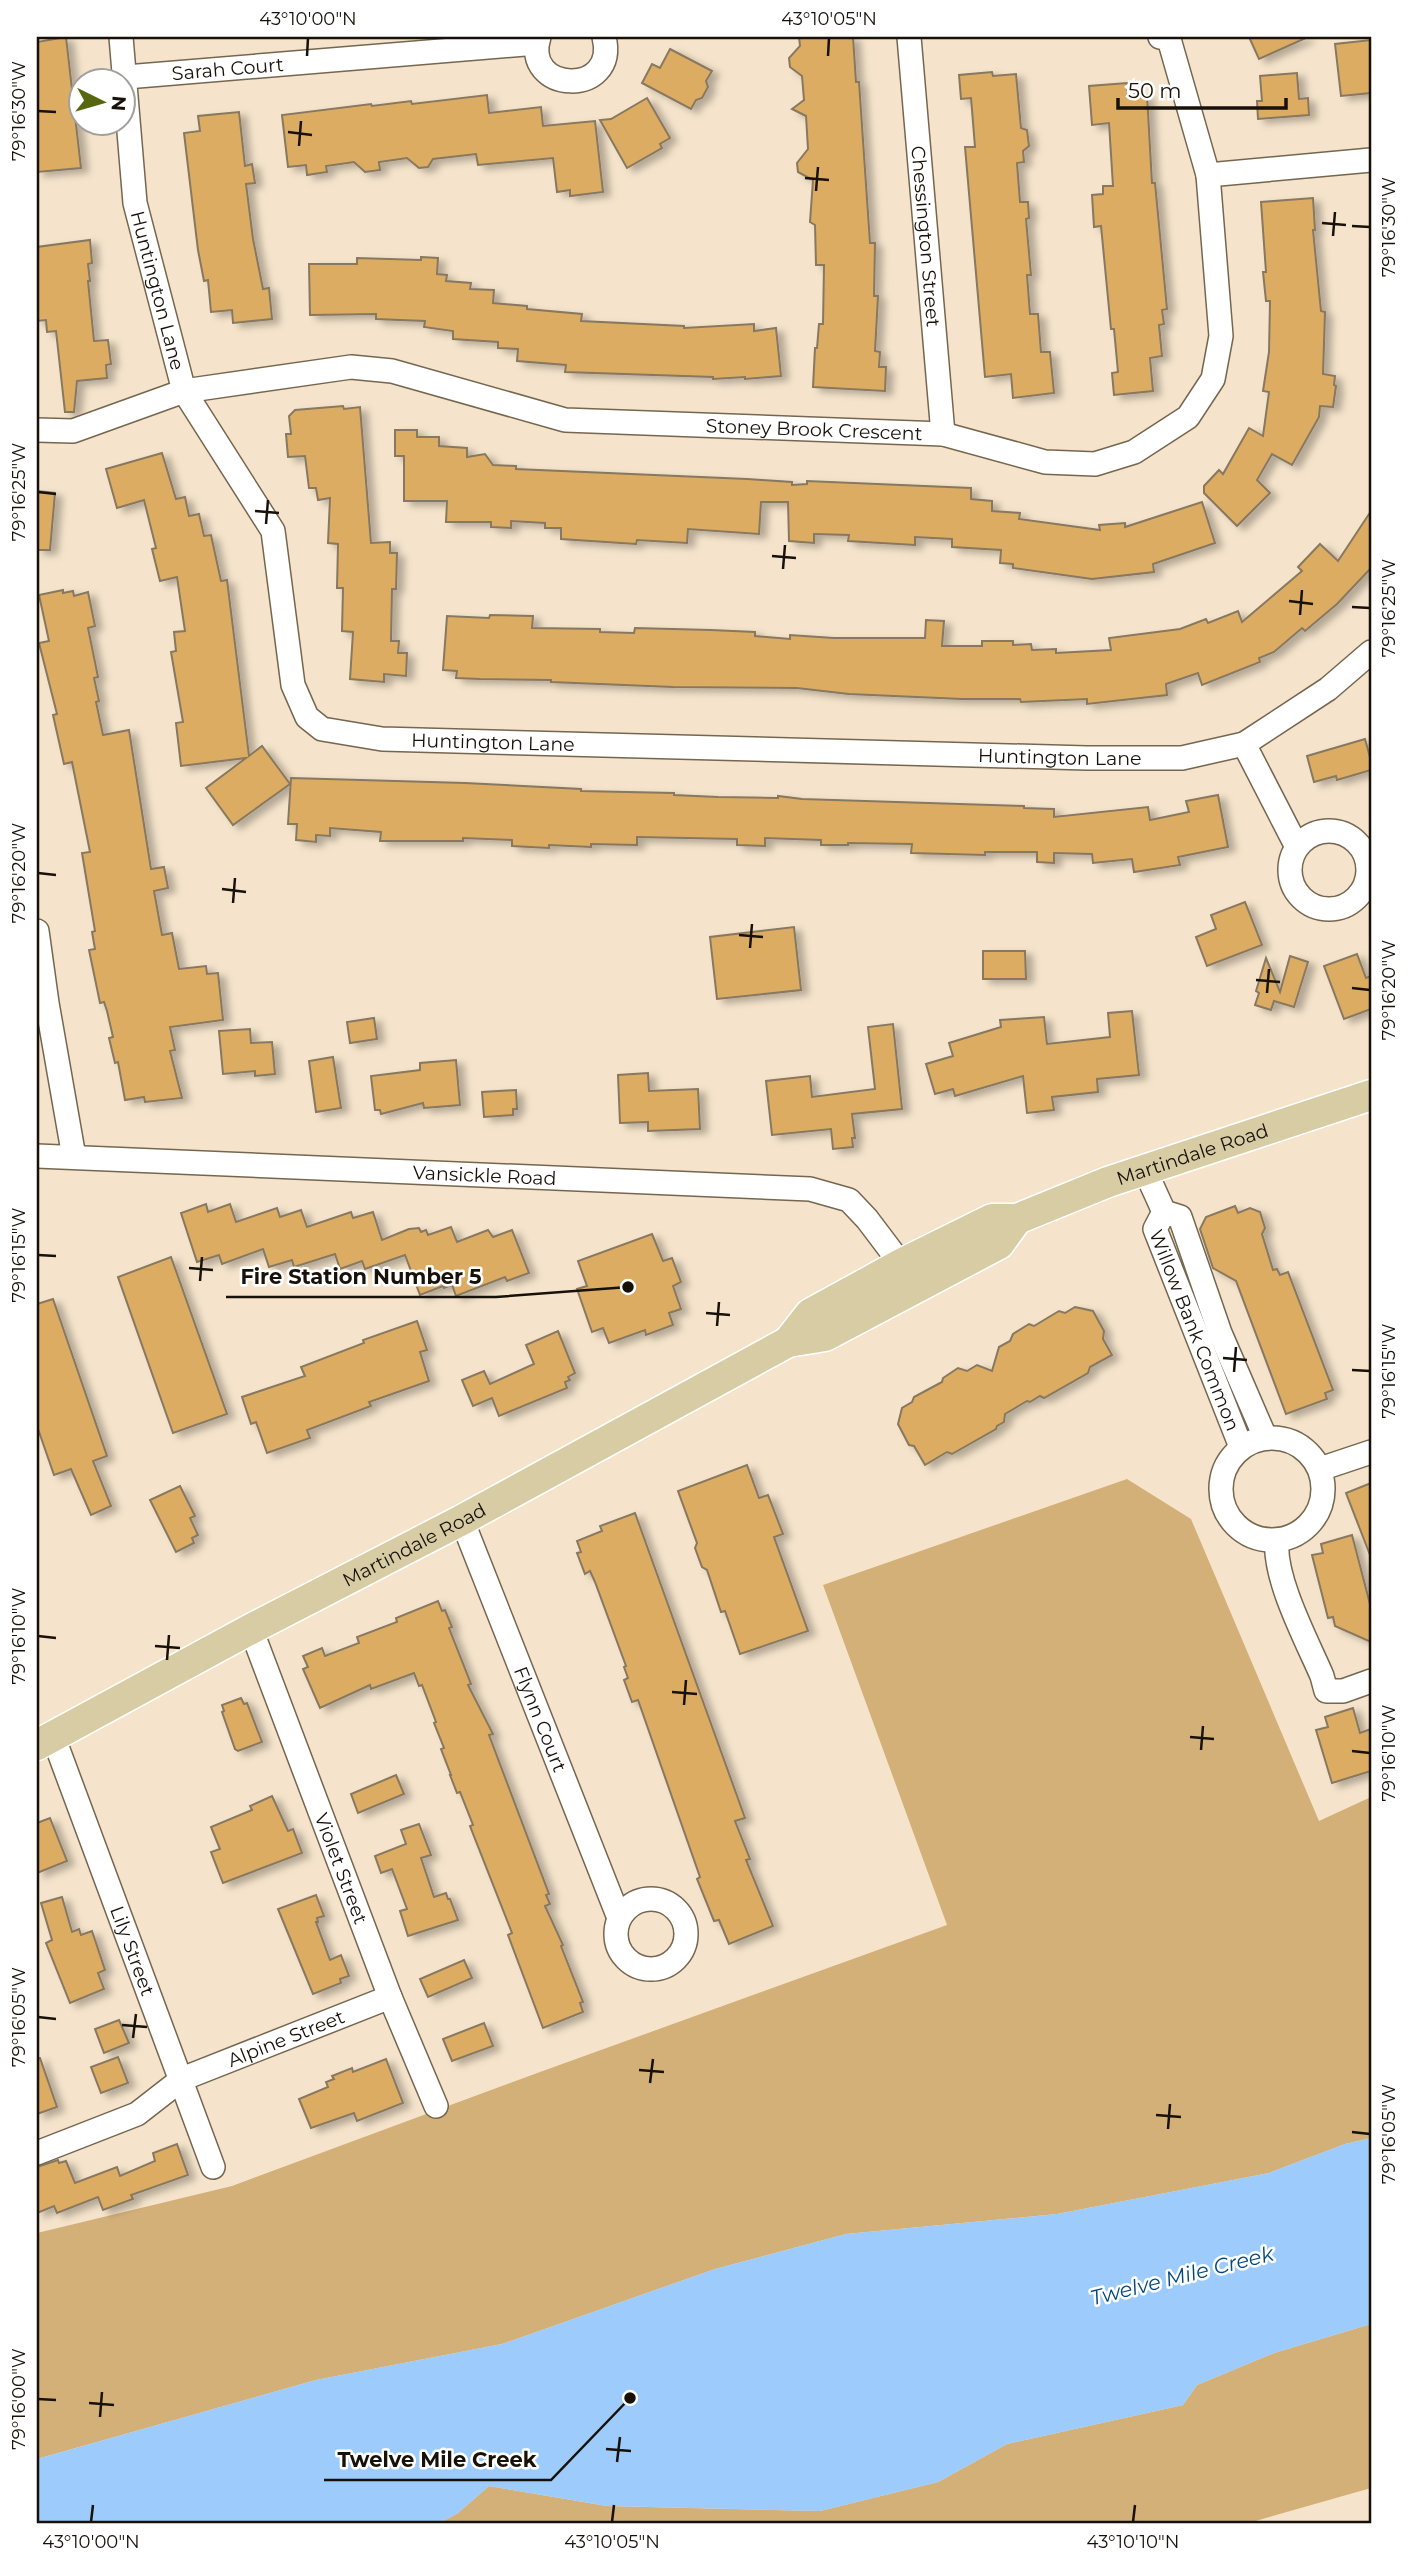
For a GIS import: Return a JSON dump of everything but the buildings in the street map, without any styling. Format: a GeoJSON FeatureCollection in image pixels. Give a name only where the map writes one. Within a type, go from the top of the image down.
{"type":"FeatureCollection","features":[{"type":"Feature","properties":{"kind":"main road","name":"Martindale Road"},"geometry":{"type":"LineString","coordinates":[[788,1342],[810,1314],[901,1264],[992,1219],[1017,1219],[1108,1182],[1371,1095]]}},
{"type":"Feature","properties":{"kind":"main road","name":"Martindale Road"},"geometry":{"type":"LineString","coordinates":[[45,1740],[462,1520],[788,1342],[825,1336],[999,1244],[1017,1219]]}},
{"type":"Feature","properties":{"kind":"street","name":"Huntington Lane"},"geometry":{"type":"LineString","coordinates":[[121,37],[125,66]]}},
{"type":"Feature","properties":{"kind":"street","name":"Sarah Court"},"geometry":{"type":"LineString","coordinates":[[136,76],[413,45],[538,40],[538,54],[547,72],[556,79],[578,82],[597,71],[603,62],[606,52],[604,37]]}},
{"type":"Feature","properties":{"kind":"street","name":"Chessington Street"},"geometry":{"type":"LineString","coordinates":[[909,37],[943,434]]}},
{"type":"Feature","properties":{"kind":"street","name":"Stoney Brook Crescent"},"geometry":{"type":"LineString","coordinates":[[37,430],[74,431],[184,391],[351,367],[392,371],[565,420],[943,434],[1045,462],[1096,464],[1134,452],[1188,417],[1213,379],[1221,336],[1208,175],[1169,39],[1160,37]]}},
{"type":"Feature","properties":{"kind":"street","name":"Huntington Lane"},"geometry":{"type":"LineString","coordinates":[[130,136],[135,203],[184,391],[272,531],[293,685],[306,717],[322,729],[382,739],[1087,758],[1182,758],[1244,744],[1328,689],[1371,652]]}},
{"type":"Feature","properties":{"kind":"street"},"geometry":{"type":"LineString","coordinates":[[1208,175],[1371,160]]}},
{"type":"Feature","properties":{"kind":"street"},"geometry":{"type":"LineString","coordinates":[[1244,744],[1297,846]]}},
{"type":"Feature","properties":{"kind":"street"},"geometry":{"type":"LineString","coordinates":[[37,931],[74,1157]]}},
{"type":"Feature","properties":{"kind":"street","name":"Vansickle Road"},"geometry":{"type":"LineString","coordinates":[[37,1156],[810,1189],[849,1200],[901,1264]]}},
{"type":"Feature","properties":{"kind":"street","name":"Willow Bank Common"},"geometry":{"type":"LineString","coordinates":[[1145,1170],[1164,1212],[1180,1217],[1220,1333],[1265,1437]]}},
{"type":"Feature","properties":{"kind":"street","name":"Willow Bank Common"},"geometry":{"type":"LineString","coordinates":[[1164,1212],[1155,1229],[1241,1447]]}},
{"type":"Feature","properties":{"kind":"street"},"geometry":{"type":"LineString","coordinates":[[1265,1437],[1281,1437],[1295,1442],[1314,1458],[1324,1485],[1316,1516],[1306,1528],[1293,1536],[1277,1540],[1260,1539],[1245,1532],[1232,1521],[1223,1507],[1220,1489],[1222,1474],[1230,1459],[1241,1447],[1265,1437]]}},
{"type":"Feature","properties":{"kind":"street"},"geometry":{"type":"LineString","coordinates":[[1320,1469],[1371,1452]]}},
{"type":"Feature","properties":{"kind":"street","name":"Flynn Court"},"geometry":{"type":"LineString","coordinates":[[462,1520],[619,1918]]}},
{"type":"Feature","properties":{"kind":"street"},"geometry":{"type":"LineString","coordinates":[[1277,1540],[1276,1551],[1284,1587],[1326,1691],[1343,1691],[1371,1681]]}},
{"type":"Feature","properties":{"kind":"street","name":"Violet Street"},"geometry":{"type":"LineString","coordinates":[[251,1629],[390,1997],[436,2106]]}},
{"type":"Feature","properties":{"kind":"street","name":"Lily Street"},"geometry":{"type":"LineString","coordinates":[[45,1740],[182,2079],[213,2167]]}},
{"type":"Feature","properties":{"kind":"street","name":"Alpine Street"},"geometry":{"type":"LineString","coordinates":[[37,2153],[137,2114],[182,2079],[390,1997]]}},
{"type":"Feature","properties":{"kind":"shaded area"},"geometry":{"type":"Polygon","coordinates":[[[1127,1479],[1191,1519],[1319,1821],[1371,1797],[1371,2138],[1345,2144],[1269,2173],[1057,2214],[846,2234],[715,2269],[502,2344],[316,2380],[37,2459],[37,2233],[232,2186],[947,1925],[823,1585],[1127,1479]]]}},
{"type":"Feature","properties":{"kind":"shaded area"},"geometry":{"type":"Polygon","coordinates":[[[1371,2324],[1371,2488],[1245,2524],[438,2524],[458,2513],[489,2486],[607,2506],[820,2511],[938,2482],[1007,2444],[1183,2405],[1197,2385],[1274,2353],[1371,2324]]]}},
{"type":"Feature","properties":{"kind":"water"},"geometry":{"type":"Polygon","coordinates":[[[1371,2138],[1371,2324],[1274,2353],[1197,2385],[1183,2405],[1007,2444],[938,2482],[820,2511],[607,2506],[489,2486],[458,2513],[438,2524],[37,2524],[37,2459],[316,2380],[502,2344],[715,2269],[846,2234],[1057,2214],[1269,2173],[1345,2144],[1371,2138]]]}},
{"type":"Feature","properties":{"kind":"place","name":"Fire Station Number 5"},"geometry":{"type":"Point","coordinates":[628,1287]}},
{"type":"Feature","properties":{"kind":"place","name":"Twelve Mile Creek"},"geometry":{"type":"Point","coordinates":[630,2398]}}]}
